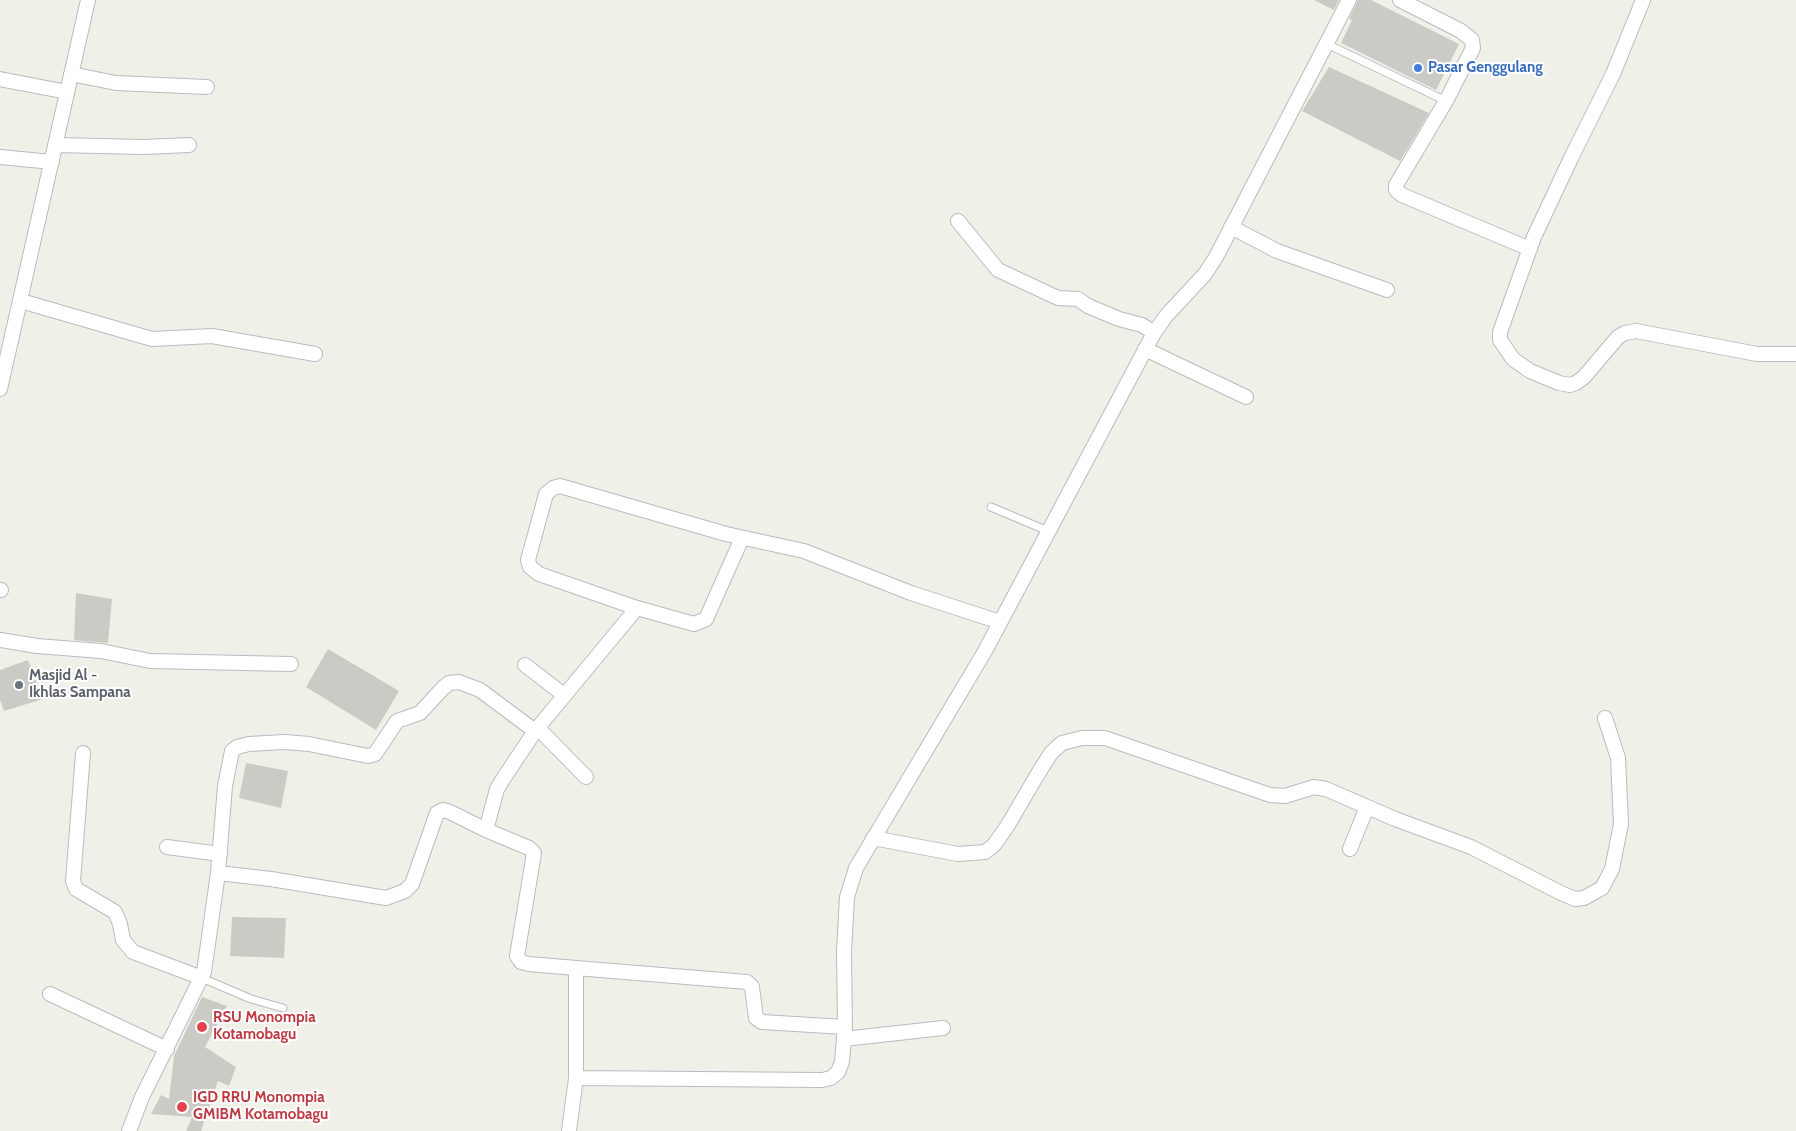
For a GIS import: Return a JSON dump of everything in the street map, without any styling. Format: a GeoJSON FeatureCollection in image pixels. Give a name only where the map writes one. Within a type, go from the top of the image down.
{"type":"FeatureCollection","features":[{"type":"Feature","properties":{"kind":"street"},"geometry":{"type":"LineString","coordinates":[[0,390],[5,346],[21,301],[88,0]]}},
{"type":"Feature","properties":{"kind":"street"},"geometry":{"type":"LineString","coordinates":[[576,1078],[822,1080],[831,1078],[838,1072],[842,1062],[845,1033],[844,952],[847,897],[856,868],[1000,622],[1154,333],[1166,316],[1206,274],[1349,0]]}},
{"type":"Feature","properties":{"kind":"street"},"geometry":{"type":"LineString","coordinates":[[1400,0],[1461,31],[1472,40],[1473,48],[1446,101],[1396,185],[1396,190],[1402,195],[1530,249]]}},
{"type":"Feature","properties":{"kind":"street"},"geometry":{"type":"LineString","coordinates":[[1643,0],[1613,74],[1572,156],[1530,249],[1500,332],[1500,340],[1513,359],[1539,376],[1559,384],[1576,383],[1618,337],[1625,332],[1636,331],[1757,354],[1796,354]]}},
{"type":"Feature","properties":{"kind":"street"},"geometry":{"type":"LineString","coordinates":[[71,74],[116,83],[207,86]]}},
{"type":"Feature","properties":{"kind":"street"},"geometry":{"type":"LineString","coordinates":[[0,78],[67,92]]}},
{"type":"Feature","properties":{"kind":"street"},"geometry":{"type":"LineString","coordinates":[[55,145],[128,147],[189,144]]}},
{"type":"Feature","properties":{"kind":"street"},"geometry":{"type":"LineString","coordinates":[[0,157],[52,162]]}},
{"type":"Feature","properties":{"kind":"street"},"geometry":{"type":"LineString","coordinates":[[958,221],[998,270],[1058,298],[1078,298],[1088,306],[1119,319],[1142,325],[1154,333]]}},
{"type":"Feature","properties":{"kind":"street"},"geometry":{"type":"LineString","coordinates":[[1231,227],[1277,251],[1387,290]]}},
{"type":"Feature","properties":{"kind":"street"},"geometry":{"type":"LineString","coordinates":[[21,301],[152,339],[212,336],[315,354]]}},
{"type":"Feature","properties":{"kind":"street"},"geometry":{"type":"LineString","coordinates":[[1145,349],[1246,397]]}},
{"type":"Feature","properties":{"kind":"street"},"geometry":{"type":"LineString","coordinates":[[742,538],[706,619],[694,624],[637,608],[538,574],[530,567],[528,560],[546,494],[553,488],[560,486],[742,538],[819,556],[911,593],[1000,622]]}},
{"type":"Feature","properties":{"kind":"street"},"geometry":{"type":"LineString","coordinates":[[486,830],[497,790],[537,729],[637,608]]}},
{"type":"Feature","properties":{"kind":"street"},"geometry":{"type":"LineString","coordinates":[[0,640],[37,646],[101,651],[150,661],[291,664]]}},
{"type":"Feature","properties":{"kind":"street"},"geometry":{"type":"LineString","coordinates":[[525,665],[564,695]]}},
{"type":"Feature","properties":{"kind":"street"},"geometry":{"type":"LineString","coordinates":[[129,1131],[142,1097],[202,978],[207,959],[218,874],[225,786],[230,758],[237,746],[286,742],[309,744],[368,756],[375,754],[397,721],[420,713],[449,683],[459,682],[480,690],[537,729],[586,776]]}},
{"type":"Feature","properties":{"kind":"street"},"geometry":{"type":"LineString","coordinates":[[873,838],[958,854],[985,852],[994,846],[1008,826],[1051,754],[1069,740],[1092,737],[1105,738],[1254,791],[1285,796],[1314,787],[1326,789],[1471,847],[1575,899],[1584,898],[1602,888],[1612,868],[1621,824],[1618,758],[1605,718]]}},
{"type":"Feature","properties":{"kind":"street"},"geometry":{"type":"LineString","coordinates":[[83,753],[73,881],[76,889],[115,912],[123,940],[133,952],[202,978]]}},
{"type":"Feature","properties":{"kind":"street"},"geometry":{"type":"LineString","coordinates":[[1350,850],[1367,807]]}},
{"type":"Feature","properties":{"kind":"street"},"geometry":{"type":"LineString","coordinates":[[218,874],[271,879],[386,898],[405,891],[412,884],[437,813],[443,810],[529,848],[534,853],[517,956],[521,962],[748,982],[752,987],[756,1018],[762,1022],[845,1033],[942,1028]]}},
{"type":"Feature","properties":{"kind":"street"},"geometry":{"type":"LineString","coordinates":[[167,847],[220,854]]}},
{"type":"Feature","properties":{"kind":"street"},"geometry":{"type":"LineString","coordinates":[[569,1131],[576,1078],[576,968]]}},
{"type":"Feature","properties":{"kind":"street"},"geometry":{"type":"LineString","coordinates":[[50,994],[167,1049]]}},
{"type":"Feature","properties":{"kind":"lane"},"geometry":{"type":"LineString","coordinates":[[1327,44],[1446,101]]}},
{"type":"Feature","properties":{"kind":"lane"},"geometry":{"type":"LineString","coordinates":[[991,507],[1048,531]]}},
{"type":"Feature","properties":{"kind":"lane"},"geometry":{"type":"LineString","coordinates":[[202,978],[251,999],[283,1008]]}},
{"type":"Feature","properties":{"kind":"building"},"geometry":{"type":"Polygon","coordinates":[[[1314,0],[1339,0],[1334,10],[1314,0]]]}},
{"type":"Feature","properties":{"kind":"building","name":"Pasar Genggulang"},"geometry":{"type":"Polygon","coordinates":[[[1358,0],[1371,0],[1459,44],[1436,90],[1341,43],[1352,20],[1349,19],[1358,0]]]}},
{"type":"Feature","properties":{"kind":"building"},"geometry":{"type":"Polygon","coordinates":[[[1329,67],[1429,113],[1400,161],[1302,111],[1329,67]]]}},
{"type":"Feature","properties":{"kind":"building"},"geometry":{"type":"Polygon","coordinates":[[[76,593],[112,599],[108,643],[74,640],[76,593]]]}},
{"type":"Feature","properties":{"kind":"building"},"geometry":{"type":"Polygon","coordinates":[[[328,649],[399,691],[376,730],[306,687],[328,649]]]}},
{"type":"Feature","properties":{"kind":"building","name":"Masjid Al - Ikhlas Sampana"},"geometry":{"type":"Polygon","coordinates":[[[28,660],[43,699],[4,711],[0,700],[0,670],[28,660]]]}},
{"type":"Feature","properties":{"kind":"building"},"geometry":{"type":"Polygon","coordinates":[[[246,763],[288,771],[281,808],[239,798],[246,763]]]}},
{"type":"Feature","properties":{"kind":"building"},"geometry":{"type":"Polygon","coordinates":[[[232,917],[286,918],[284,958],[230,956],[232,917]]]}},
{"type":"Feature","properties":{"kind":"building"},"geometry":{"type":"Polygon","coordinates":[[[202,997],[227,1006],[205,1047],[236,1067],[229,1086],[218,1081],[201,1131],[186,1131],[192,1117],[151,1114],[161,1095],[169,1099],[174,1056],[202,997]]]}},
{"type":"Feature","properties":{"kind":"place","name":"Pasar Genggulang"},"geometry":{"type":"Point","coordinates":[1418,68]}},
{"type":"Feature","properties":{"kind":"place","name":"Masjid Al - Ikhlas Sampana"},"geometry":{"type":"Point","coordinates":[19,685]}},
{"type":"Feature","properties":{"kind":"place","name":"RSU Monompia Kotamobagu"},"geometry":{"type":"Point","coordinates":[202,1027]}},
{"type":"Feature","properties":{"kind":"place","name":"IGD RRU Monompia GMIBM Kotamobagu"},"geometry":{"type":"Point","coordinates":[182,1107]}}]}
